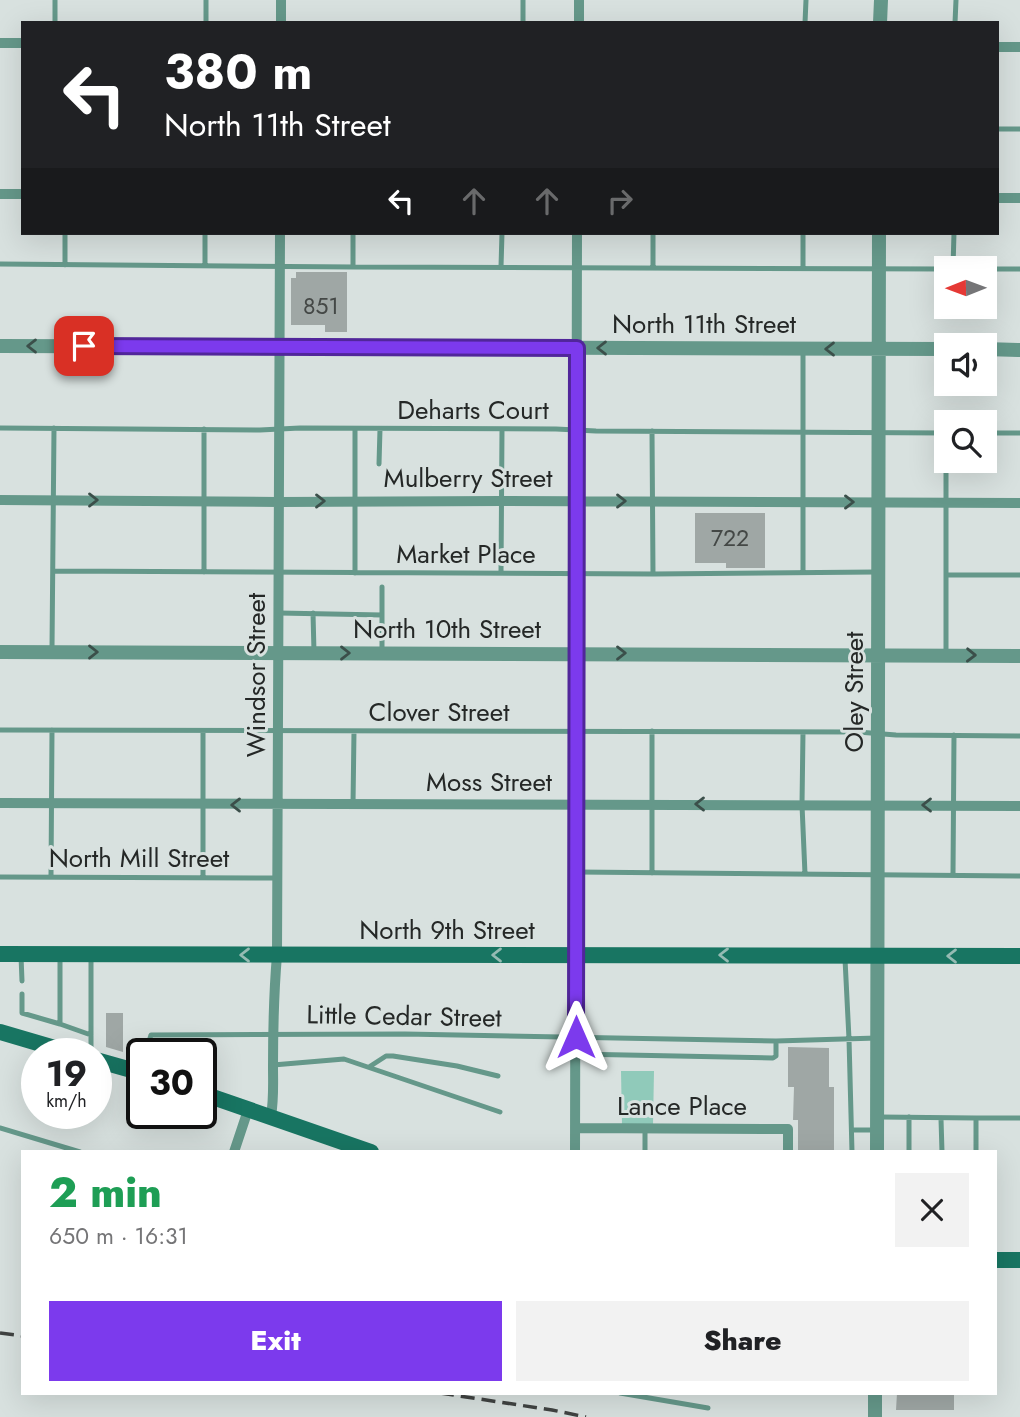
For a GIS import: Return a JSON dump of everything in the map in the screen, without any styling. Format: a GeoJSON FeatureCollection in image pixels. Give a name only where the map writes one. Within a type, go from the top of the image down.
{"type":"FeatureCollection","features":[{"type":"Feature","properties":{"kind":"main road","name":"North 9th Street"},"geometry":{"type":"LineString","coordinates":[[0,954],[1020,956]]}},
{"type":"Feature","properties":{"kind":"main road"},"geometry":{"type":"LineString","coordinates":[[0,1032],[21,1038]]}},
{"type":"Feature","properties":{"kind":"main road"},"geometry":{"type":"LineString","coordinates":[[217,1099],[365,1150]]}},
{"type":"Feature","properties":{"kind":"main road"},"geometry":{"type":"LineString","coordinates":[[997,1260],[1020,1259]]}},
{"type":"Feature","properties":{"kind":"street"},"geometry":{"type":"LineString","coordinates":[[281,0],[281,21]]}},
{"type":"Feature","properties":{"kind":"street"},"geometry":{"type":"LineString","coordinates":[[579,0],[579,21]]}},
{"type":"Feature","properties":{"kind":"street"},"geometry":{"type":"LineString","coordinates":[[880,21],[881,0]]}},
{"type":"Feature","properties":{"kind":"street"},"geometry":{"type":"LineString","coordinates":[[0,43],[21,43]]}},
{"type":"Feature","properties":{"kind":"street"},"geometry":{"type":"LineString","coordinates":[[999,47],[1020,47]]}},
{"type":"Feature","properties":{"kind":"street"},"geometry":{"type":"LineString","coordinates":[[0,194],[21,194]]}},
{"type":"Feature","properties":{"kind":"street"},"geometry":{"type":"LineString","coordinates":[[999,198],[1020,198]]}},
{"type":"Feature","properties":{"kind":"street","name":"Windsor Street"},"geometry":{"type":"LineString","coordinates":[[271,1116],[274,1095],[278,878],[280,235]]}},
{"type":"Feature","properties":{"kind":"street"},"geometry":{"type":"LineString","coordinates":[[575,1150],[577,235]]}},
{"type":"Feature","properties":{"kind":"street","name":"Oley Street"},"geometry":{"type":"LineString","coordinates":[[877,1150],[879,235]]}},
{"type":"Feature","properties":{"kind":"street","name":"North 11th Street"},"geometry":{"type":"LineString","coordinates":[[0,346],[934,349]]}},
{"type":"Feature","properties":{"kind":"street"},"geometry":{"type":"LineString","coordinates":[[997,349],[1020,350]]}},
{"type":"Feature","properties":{"kind":"street","name":"Mulberry Street"},"geometry":{"type":"LineString","coordinates":[[0,500],[1020,503]]}},
{"type":"Feature","properties":{"kind":"street","name":"North 10th Street"},"geometry":{"type":"LineString","coordinates":[[0,652],[1020,656]]}},
{"type":"Feature","properties":{"kind":"street","name":"Moss Street"},"geometry":{"type":"LineString","coordinates":[[0,803],[1020,806]]}},
{"type":"Feature","properties":{"kind":"street"},"geometry":{"type":"LineString","coordinates":[[235,1150],[248,1110]]}},
{"type":"Feature","properties":{"kind":"street","name":"Lance Place"},"geometry":{"type":"LineString","coordinates":[[575,1128],[788,1129],[788,1150]]}},
{"type":"Feature","properties":{"kind":"street"},"geometry":{"type":"LineString","coordinates":[[875,1395],[875,1417]]}},
{"type":"Feature","properties":{"kind":"lane"},"geometry":{"type":"LineString","coordinates":[[55,0],[55,21]]}},
{"type":"Feature","properties":{"kind":"lane"},"geometry":{"type":"LineString","coordinates":[[206,0],[206,21]]}},
{"type":"Feature","properties":{"kind":"lane"},"geometry":{"type":"LineString","coordinates":[[523,0],[523,21]]}},
{"type":"Feature","properties":{"kind":"lane"},"geometry":{"type":"LineString","coordinates":[[805,21],[806,0]]}},
{"type":"Feature","properties":{"kind":"lane"},"geometry":{"type":"LineString","coordinates":[[955,21],[956,0]]}},
{"type":"Feature","properties":{"kind":"lane"},"geometry":{"type":"LineString","coordinates":[[999,129],[1020,129]]}},
{"type":"Feature","properties":{"kind":"lane"},"geometry":{"type":"LineString","coordinates":[[65,235],[65,264]]}},
{"type":"Feature","properties":{"kind":"lane"},"geometry":{"type":"LineString","coordinates":[[205,235],[205,266]]}},
{"type":"Feature","properties":{"kind":"lane"},"geometry":{"type":"LineString","coordinates":[[353,235],[354,267]]}},
{"type":"Feature","properties":{"kind":"lane"},"geometry":{"type":"LineString","coordinates":[[501,267],[502,235]]}},
{"type":"Feature","properties":{"kind":"lane"},"geometry":{"type":"LineString","coordinates":[[653,235],[653,267]]}},
{"type":"Feature","properties":{"kind":"lane"},"geometry":{"type":"LineString","coordinates":[[803,235],[803,268]]}},
{"type":"Feature","properties":{"kind":"lane"},"geometry":{"type":"LineString","coordinates":[[953,256],[954,235]]}},
{"type":"Feature","properties":{"kind":"lane"},"geometry":{"type":"LineString","coordinates":[[0,264],[934,269]]}},
{"type":"Feature","properties":{"kind":"lane"},"geometry":{"type":"LineString","coordinates":[[998,269],[1020,269]]}},
{"type":"Feature","properties":{"kind":"lane"},"geometry":{"type":"LineString","coordinates":[[803,348],[803,572]]}},
{"type":"Feature","properties":{"kind":"lane","name":"Deharts Court"},"geometry":{"type":"LineString","coordinates":[[0,428],[934,433]]}},
{"type":"Feature","properties":{"kind":"lane"},"geometry":{"type":"LineString","coordinates":[[52,652],[54,428]]}},
{"type":"Feature","properties":{"kind":"lane"},"geometry":{"type":"LineString","coordinates":[[204,429],[204,572]]}},
{"type":"Feature","properties":{"kind":"lane"},"geometry":{"type":"LineString","coordinates":[[355,429],[355,573]]}},
{"type":"Feature","properties":{"kind":"lane"},"geometry":{"type":"LineString","coordinates":[[379,464],[380,429]]}},
{"type":"Feature","properties":{"kind":"lane"},"geometry":{"type":"LineString","coordinates":[[501,573],[502,429]]}},
{"type":"Feature","properties":{"kind":"lane"},"geometry":{"type":"LineString","coordinates":[[652,431],[653,574]]}},
{"type":"Feature","properties":{"kind":"lane"},"geometry":{"type":"LineString","coordinates":[[997,433],[1020,433]]}},
{"type":"Feature","properties":{"kind":"lane"},"geometry":{"type":"LineString","coordinates":[[946,473],[946,655]]}},
{"type":"Feature","properties":{"kind":"lane","name":"Market Place"},"geometry":{"type":"LineString","coordinates":[[53,571],[653,574],[878,572]]}},
{"type":"Feature","properties":{"kind":"lane"},"geometry":{"type":"LineString","coordinates":[[946,575],[1020,575]]}},
{"type":"Feature","properties":{"kind":"lane"},"geometry":{"type":"LineString","coordinates":[[382,587],[382,653]]}},
{"type":"Feature","properties":{"kind":"lane"},"geometry":{"type":"LineString","coordinates":[[279,613],[382,615]]}},
{"type":"Feature","properties":{"kind":"lane"},"geometry":{"type":"LineString","coordinates":[[313,613],[314,653]]}},
{"type":"Feature","properties":{"kind":"lane","name":"Clover Street"},"geometry":{"type":"LineString","coordinates":[[0,730],[803,732],[1020,736]]}},
{"type":"Feature","properties":{"kind":"lane"},"geometry":{"type":"LineString","coordinates":[[51,877],[52,730]]}},
{"type":"Feature","properties":{"kind":"lane"},"geometry":{"type":"LineString","coordinates":[[203,731],[203,878]]}},
{"type":"Feature","properties":{"kind":"lane"},"geometry":{"type":"LineString","coordinates":[[353,804],[354,732]]}},
{"type":"Feature","properties":{"kind":"lane"},"geometry":{"type":"LineString","coordinates":[[652,732],[652,873]]}},
{"type":"Feature","properties":{"kind":"lane"},"geometry":{"type":"LineString","coordinates":[[803,732],[805,874]]}},
{"type":"Feature","properties":{"kind":"lane"},"geometry":{"type":"LineString","coordinates":[[953,875],[954,736]]}},
{"type":"Feature","properties":{"kind":"lane"},"geometry":{"type":"LineString","coordinates":[[577,873],[1020,876]]}},
{"type":"Feature","properties":{"kind":"lane","name":"North Mill Street"},"geometry":{"type":"LineString","coordinates":[[0,877],[278,878]]}},
{"type":"Feature","properties":{"kind":"lane"},"geometry":{"type":"LineString","coordinates":[[21,954],[22,981]]}},
{"type":"Feature","properties":{"kind":"lane"},"geometry":{"type":"LineString","coordinates":[[60,954],[60,1024]]}},
{"type":"Feature","properties":{"kind":"lane"},"geometry":{"type":"LineString","coordinates":[[22,994],[22,1013],[92,1035],[92,954]]}},
{"type":"Feature","properties":{"kind":"lane"},"geometry":{"type":"LineString","coordinates":[[845,955],[852,1150]]}},
{"type":"Feature","properties":{"kind":"lane","name":"Little Cedar Street"},"geometry":{"type":"LineString","coordinates":[[150,1038],[151,1035],[275,1034],[776,1041],[877,1038]]}},
{"type":"Feature","properties":{"kind":"lane"},"geometry":{"type":"LineString","coordinates":[[576,1054],[773,1058],[776,1056],[776,1041]]}},
{"type":"Feature","properties":{"kind":"lane"},"geometry":{"type":"LineString","coordinates":[[369,1067],[386,1056],[393,1056],[457,1066],[498,1076]]}},
{"type":"Feature","properties":{"kind":"lane","name":"Little Cedar Street"},"geometry":{"type":"LineString","coordinates":[[273,1065],[344,1059],[500,1112]]}},
{"type":"Feature","properties":{"kind":"lane"},"geometry":{"type":"LineString","coordinates":[[852,1130],[909,1117],[1020,1118]]}},
{"type":"Feature","properties":{"kind":"lane"},"geometry":{"type":"LineString","coordinates":[[909,1117],[909,1150]]}},
{"type":"Feature","properties":{"kind":"lane"},"geometry":{"type":"LineString","coordinates":[[975,1150],[976,1118]]}},
{"type":"Feature","properties":{"kind":"lane"},"geometry":{"type":"LineString","coordinates":[[942,1119],[942,1150]]}},
{"type":"Feature","properties":{"kind":"lane"},"geometry":{"type":"LineString","coordinates":[[0,1128],[72,1150]]}},
{"type":"Feature","properties":{"kind":"lane"},"geometry":{"type":"LineString","coordinates":[[645,1129],[645,1150]]}},
{"type":"Feature","properties":{"kind":"lane"},"geometry":{"type":"LineString","coordinates":[[632,1395],[708,1408]]}},
{"type":"Feature","properties":{"kind":"green space"},"geometry":{"type":"Polygon","coordinates":[[[621,1071],[654,1071],[653,1125],[622,1125],[621,1071]]]}},
{"type":"Feature","properties":{"kind":"building"},"geometry":{"type":"Polygon","coordinates":[[[296,272],[347,272],[347,332],[325,332],[325,325],[291,325],[291,278],[296,278],[296,272]]]}},
{"type":"Feature","properties":{"kind":"building"},"geometry":{"type":"Polygon","coordinates":[[[695,513],[765,513],[765,568],[726,568],[726,563],[695,563],[695,513]]]}},
{"type":"Feature","properties":{"kind":"building"},"geometry":{"type":"Polygon","coordinates":[[[106,1013],[123,1013],[123,1052],[112,1049],[112,1038],[106,1038],[106,1013]]]}},
{"type":"Feature","properties":{"kind":"building"},"geometry":{"type":"Polygon","coordinates":[[[788,1047],[829,1048],[829,1087],[834,1087],[834,1150],[798,1150],[798,1120],[793,1120],[794,1087],[788,1087],[788,1047]]]}},
{"type":"Feature","properties":{"kind":"building"},"geometry":{"type":"Polygon","coordinates":[[[897,1395],[954,1395],[954,1410],[896,1410],[897,1395]]]}},
{"type":"Feature","properties":{"kind":"railway"},"geometry":{"type":"LineString","coordinates":[[0,1333],[21,1336]]}},
{"type":"Feature","properties":{"kind":"railway"},"geometry":{"type":"LineString","coordinates":[[453,1395],[586,1417]]}},
{"type":"Feature","properties":{"kind":"route"},"geometry":{"type":"LineString","coordinates":[[84,346],[577,348],[576,1037]]}}]}
